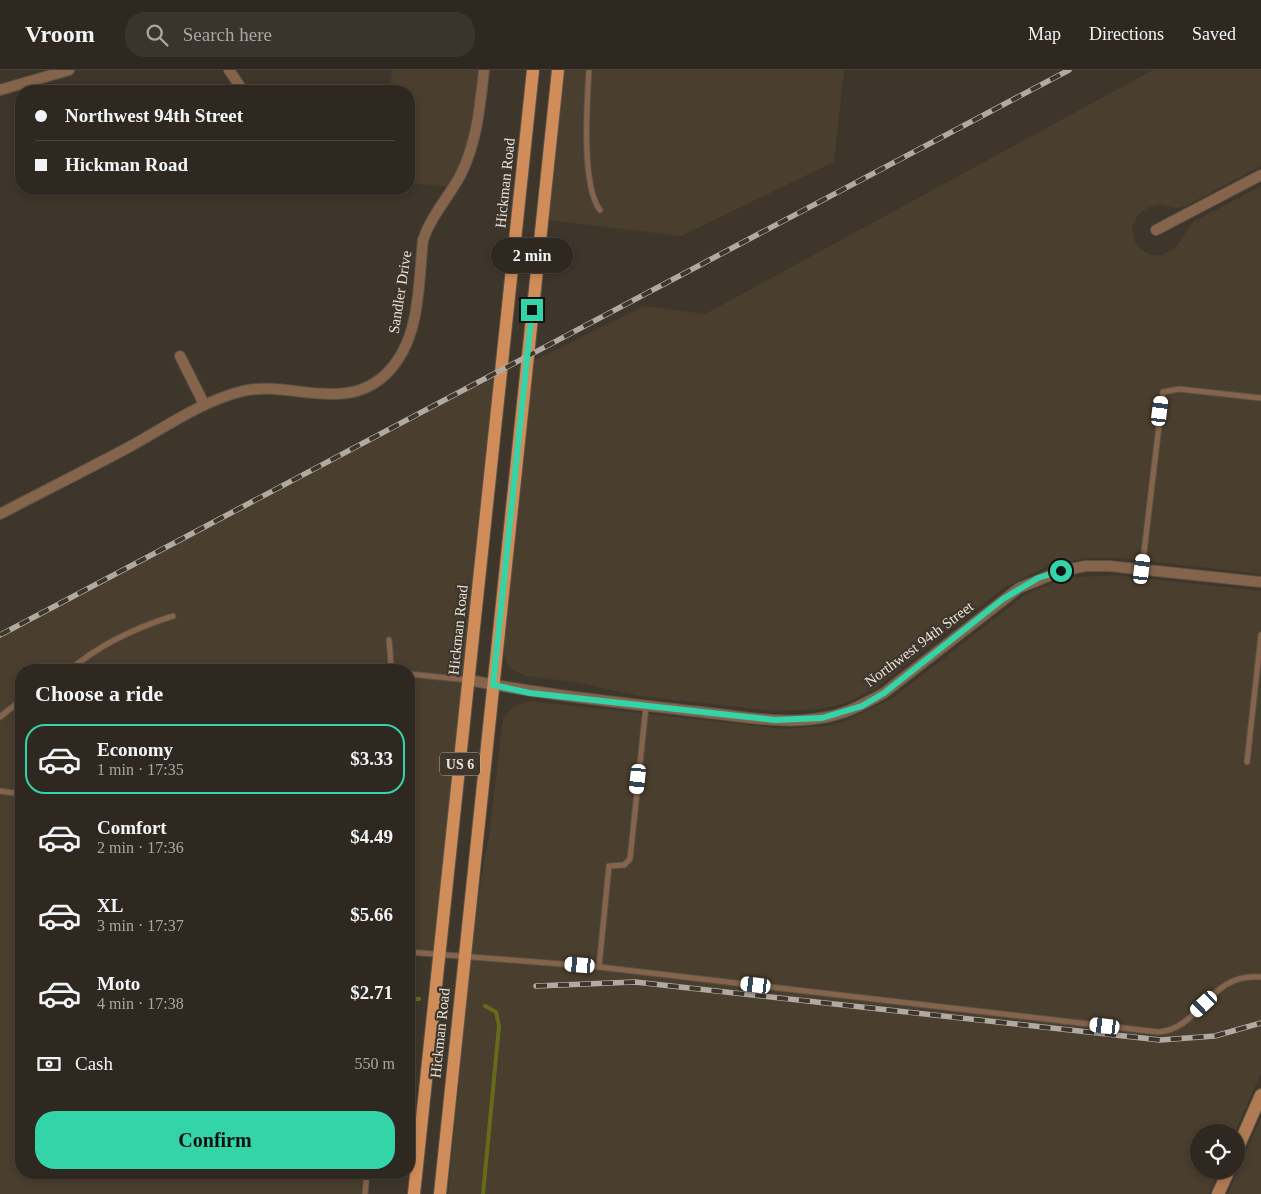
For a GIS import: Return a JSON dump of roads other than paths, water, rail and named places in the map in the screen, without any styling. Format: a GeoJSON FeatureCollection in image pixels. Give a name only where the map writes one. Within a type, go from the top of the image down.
{"type":"FeatureCollection","features":[{"type":"Feature","properties":{"kind":"main road","name":"Hickman Road"},"geometry":{"type":"LineString","coordinates":[[414,1194],[533,70]]}},
{"type":"Feature","properties":{"kind":"main road","name":"Hickman Road"},"geometry":{"type":"LineString","coordinates":[[440,1194],[558,70]]}},
{"type":"Feature","properties":{"kind":"street"},"geometry":{"type":"LineString","coordinates":[[17,85],[69,70]]}},
{"type":"Feature","properties":{"kind":"street"},"geometry":{"type":"LineString","coordinates":[[230,70],[239,85]]}},
{"type":"Feature","properties":{"kind":"street","name":"Sandler Drive"},"geometry":{"type":"LineString","coordinates":[[0,514],[131,446],[204,404],[243,391],[264,389],[317,395],[346,393],[365,387],[387,374],[403,355],[412,331],[423,240],[428,227],[460,175],[468,156],[479,115],[484,70]]}},
{"type":"Feature","properties":{"kind":"street"},"geometry":{"type":"LineString","coordinates":[[0,90],[15,86]]}},
{"type":"Feature","properties":{"kind":"street"},"geometry":{"type":"LineString","coordinates":[[1156,230],[1261,175]]}},
{"type":"Feature","properties":{"kind":"street"},"geometry":{"type":"LineString","coordinates":[[180,356],[204,404]]}},
{"type":"Feature","properties":{"kind":"street","name":"Northwest 94th Street"},"geometry":{"type":"LineString","coordinates":[[469,680],[530,693],[775,720],[822,718],[844,713],[884,693],[1003,599],[1038,578],[1086,566],[1142,569],[1261,582]]}},
{"type":"Feature","properties":{"kind":"street"},"geometry":{"type":"LineString","coordinates":[[1245,1131],[1261,1095]]}},
{"type":"Feature","properties":{"kind":"street"},"geometry":{"type":"LineString","coordinates":[[1218,1194],[1224,1179]]}},
{"type":"Feature","properties":{"kind":"lane"},"geometry":{"type":"LineString","coordinates":[[589,70],[586,124],[589,168],[594,202],[600,210]]}},
{"type":"Feature","properties":{"kind":"lane"},"geometry":{"type":"LineString","coordinates":[[1142,569],[1163,392],[1179,388],[1261,398]]}},
{"type":"Feature","properties":{"kind":"lane"},"geometry":{"type":"LineString","coordinates":[[77,664],[91,652],[143,625],[173,616]]}},
{"type":"Feature","properties":{"kind":"lane"},"geometry":{"type":"LineString","coordinates":[[1247,762],[1261,636]]}},
{"type":"Feature","properties":{"kind":"lane"},"geometry":{"type":"LineString","coordinates":[[389,640],[391,664]]}},
{"type":"Feature","properties":{"kind":"lane"},"geometry":{"type":"LineString","coordinates":[[415,675],[469,680]]}},
{"type":"Feature","properties":{"kind":"lane"},"geometry":{"type":"LineString","coordinates":[[0,717],[15,705]]}},
{"type":"Feature","properties":{"kind":"lane"},"geometry":{"type":"LineString","coordinates":[[599,967],[609,866],[624,865],[630,859],[646,706]]}},
{"type":"Feature","properties":{"kind":"lane"},"geometry":{"type":"LineString","coordinates":[[0,791],[15,793]]}},
{"type":"Feature","properties":{"kind":"lane"},"geometry":{"type":"LineString","coordinates":[[415,952],[599,967],[1158,1032],[1170,1032],[1180,1026],[1227,982],[1245,976],[1261,977]]}},
{"type":"Feature","properties":{"kind":"lane"},"geometry":{"type":"LineString","coordinates":[[365,1194],[366,1179]]}},
{"type":"Feature","properties":{"kind":"waterway"},"geometry":{"type":"LineString","coordinates":[[483,1194],[499,1026],[496,1012],[485,1006]]}},
{"type":"Feature","properties":{"kind":"railway"},"geometry":{"type":"LineString","coordinates":[[0,635],[1069,70]]}},
{"type":"Feature","properties":{"kind":"railway"},"geometry":{"type":"LineString","coordinates":[[536,986],[635,982],[1160,1040],[1215,1036],[1261,1023]]}}]}
